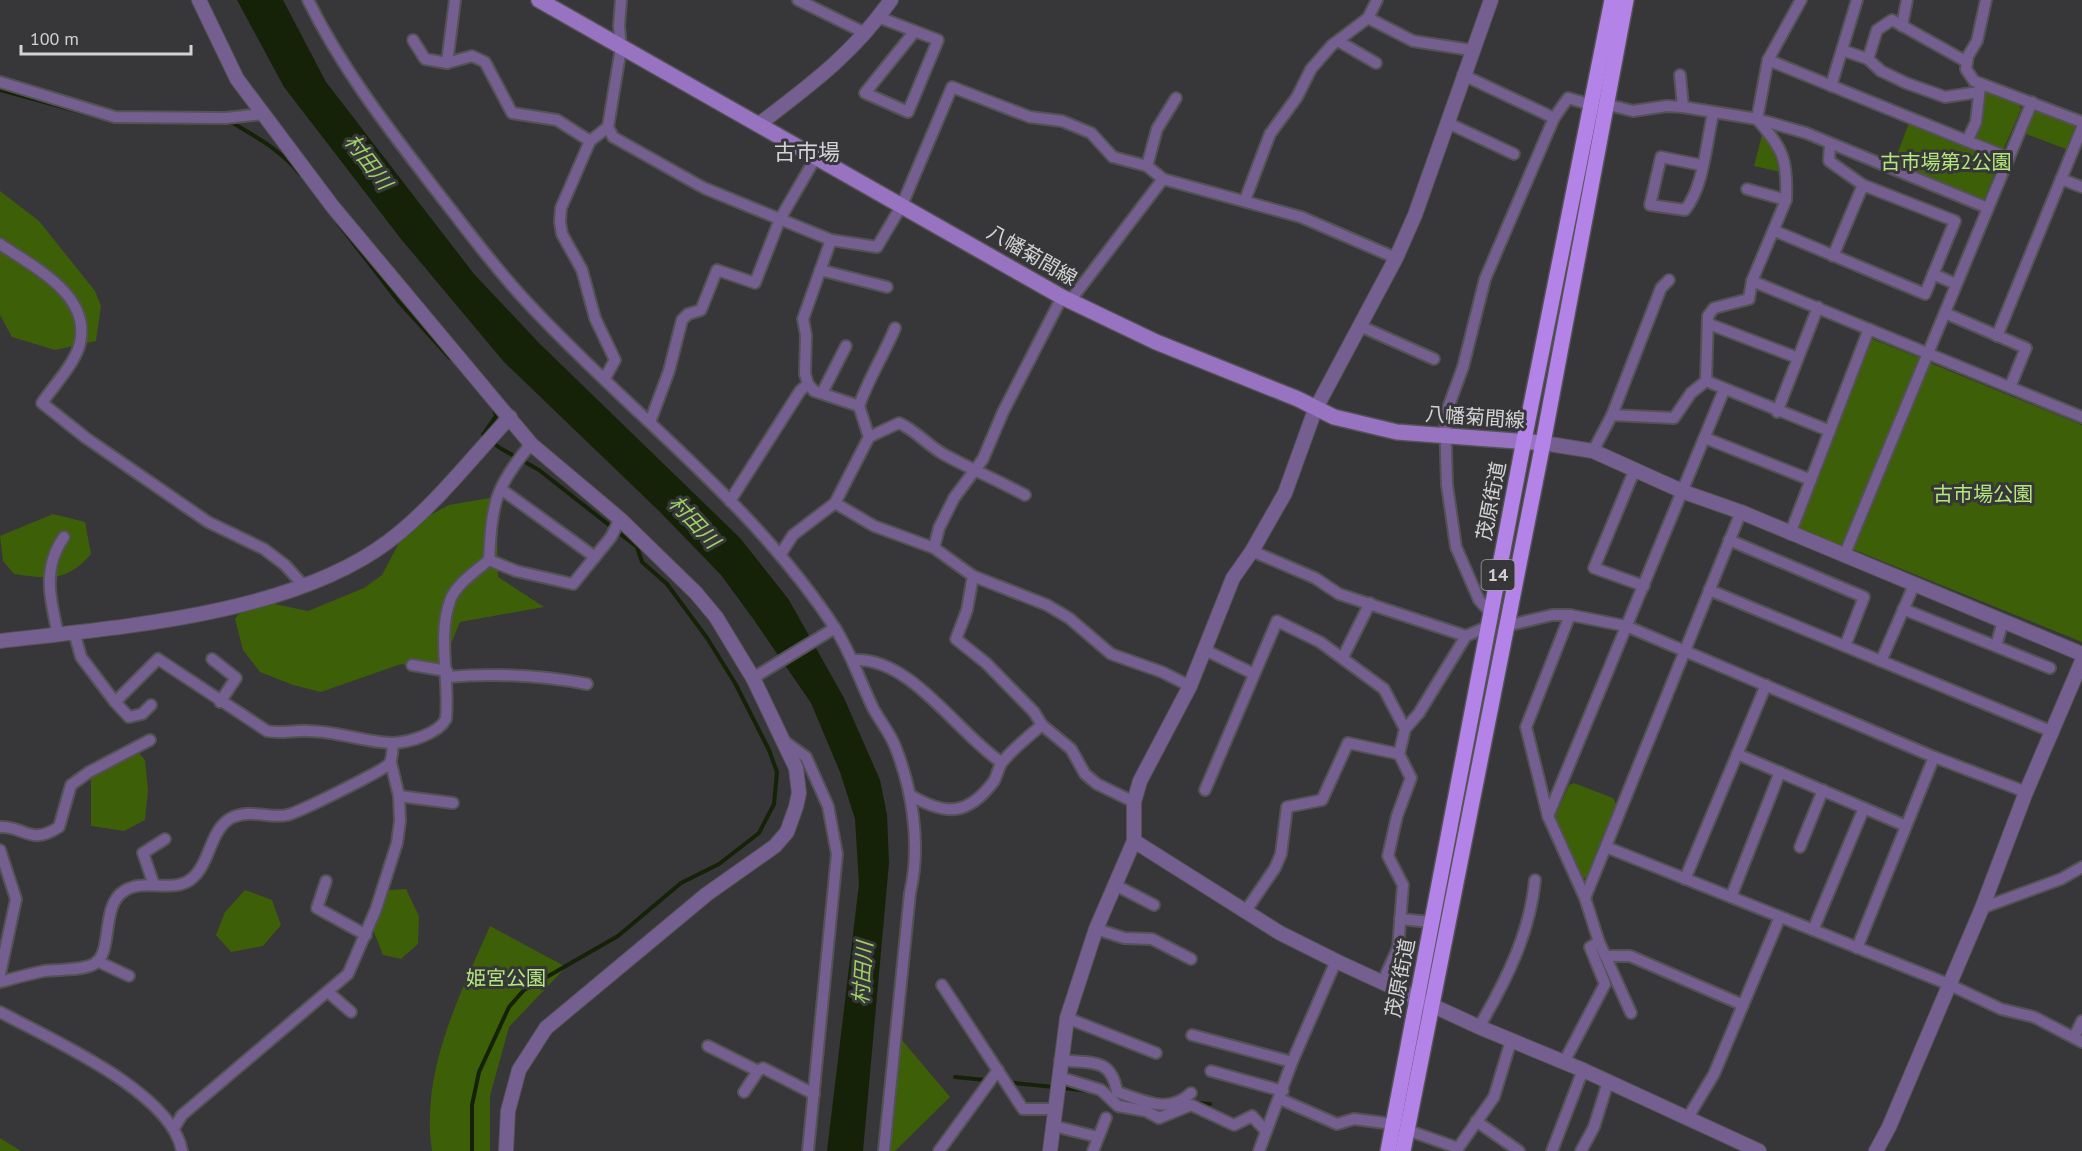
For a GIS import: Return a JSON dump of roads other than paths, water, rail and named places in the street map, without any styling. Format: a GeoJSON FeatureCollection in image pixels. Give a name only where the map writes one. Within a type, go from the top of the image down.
{"type":"FeatureCollection","features":[{"type":"Feature","properties":{"kind":"main road","name":"八幡菊間線"},"geometry":{"type":"LineString","coordinates":[[538,0],[1066,299],[1156,342],[1298,399],[1315,410],[1397,432],[1543,443]]}},
{"type":"Feature","properties":{"kind":"main road","name":"茂原街道"},"geometry":{"type":"LineString","coordinates":[[1388,1151],[1400,1127],[1424,1002],[1506,626],[1543,443],[1598,105],[1612,0]]}},
{"type":"Feature","properties":{"kind":"main road","name":"茂原街道"},"geometry":{"type":"LineString","coordinates":[[1424,1002],[1431,922],[1524,440],[1598,105],[1626,0]]}},
{"type":"Feature","properties":{"kind":"main road","name":"茂原街道"},"geometry":{"type":"LineString","coordinates":[[1400,1127],[1403,1151]]}},
{"type":"Feature","properties":{"kind":"street"},"geometry":{"type":"LineString","coordinates":[[199,0],[237,79],[262,114],[333,207],[531,444],[620,519],[696,593],[716,617],[753,678],[796,768],[799,793],[787,832],[775,846],[707,894],[546,1028],[519,1070],[508,1111],[506,1151]]}},
{"type":"Feature","properties":{"kind":"street"},"geometry":{"type":"LineString","coordinates":[[308,0],[326,38],[357,86],[455,215],[525,301],[730,501],[780,555],[835,628],[854,660],[860,681],[895,745],[910,795],[915,872],[910,893],[884,1151]]}},
{"type":"Feature","properties":{"kind":"street"},"geometry":{"type":"LineString","coordinates":[[447,63],[455,0]]}},
{"type":"Feature","properties":{"kind":"street"},"geometry":{"type":"LineString","coordinates":[[621,0],[619,26],[621,48],[608,127],[613,137],[704,188],[831,240],[877,247],[902,205],[952,87],[1030,117],[1062,121],[1091,133],[1113,157],[1147,166],[1163,179],[1301,217],[1396,258]]}},
{"type":"Feature","properties":{"kind":"street"},"geometry":{"type":"LineString","coordinates":[[798,0],[817,4],[865,33]]}},
{"type":"Feature","properties":{"kind":"street"},"geometry":{"type":"LineString","coordinates":[[758,125],[826,73],[865,33],[891,0]]}},
{"type":"Feature","properties":{"kind":"street"},"geometry":{"type":"LineString","coordinates":[[1245,200],[1270,134],[1297,97],[1311,69],[1338,41],[1368,18],[1377,0]]}},
{"type":"Feature","properties":{"kind":"street"},"geometry":{"type":"LineString","coordinates":[[1050,1151],[1067,1018],[1096,929],[1134,841],[1134,802],[1149,762],[1168,731],[1190,686],[1233,578],[1252,551],[1285,493],[1315,410],[1396,258],[1415,215],[1448,123],[1462,75],[1491,0]]}},
{"type":"Feature","properties":{"kind":"street"},"geometry":{"type":"LineString","coordinates":[[1757,119],[1768,60],[1801,0]]}},
{"type":"Feature","properties":{"kind":"street"},"geometry":{"type":"LineString","coordinates":[[1831,86],[1857,0]]}},
{"type":"Feature","properties":{"kind":"street"},"geometry":{"type":"LineString","coordinates":[[1902,26],[1907,0]]}},
{"type":"Feature","properties":{"kind":"street"},"geometry":{"type":"LineString","coordinates":[[1966,141],[1976,122],[1980,88],[1966,69],[1977,41],[1986,0]]}},
{"type":"Feature","properties":{"kind":"street"},"geometry":{"type":"LineString","coordinates":[[878,17],[915,31],[938,40],[908,112],[866,93],[915,31]]}},
{"type":"Feature","properties":{"kind":"street"},"geometry":{"type":"LineString","coordinates":[[1368,18],[1413,41],[1471,50]]}},
{"type":"Feature","properties":{"kind":"street"},"geometry":{"type":"LineString","coordinates":[[1868,60],[1877,30],[1892,20],[1967,62]]}},
{"type":"Feature","properties":{"kind":"street"},"geometry":{"type":"LineString","coordinates":[[413,40],[426,58],[447,63],[472,56],[485,62],[512,113],[557,120],[590,141]]}},
{"type":"Feature","properties":{"kind":"street"},"geometry":{"type":"LineString","coordinates":[[1338,41],[1376,63]]}},
{"type":"Feature","properties":{"kind":"street"},"geometry":{"type":"LineString","coordinates":[[1842,50],[1868,60],[1881,71],[1905,83],[1946,97],[1980,88],[2032,102],[2082,122]]}},
{"type":"Feature","properties":{"kind":"street"},"geometry":{"type":"LineString","coordinates":[[1768,60],[2008,158]]}},
{"type":"Feature","properties":{"kind":"street"},"geometry":{"type":"LineString","coordinates":[[1462,75],[1554,118]]}},
{"type":"Feature","properties":{"kind":"street"},"geometry":{"type":"LineString","coordinates":[[1680,75],[1683,107]]}},
{"type":"Feature","properties":{"kind":"street"},"geometry":{"type":"LineString","coordinates":[[0,82],[115,117],[226,118],[262,114]]}},
{"type":"Feature","properties":{"kind":"street"},"geometry":{"type":"LineString","coordinates":[[1147,166],[1157,129],[1176,98]]}},
{"type":"Feature","properties":{"kind":"street"},"geometry":{"type":"LineString","coordinates":[[1382,983],[1398,948],[1404,885],[1388,856],[1397,816],[1411,778],[1399,754],[1405,729],[1419,713],[1466,636],[1490,619],[1479,600],[1456,547],[1447,485],[1445,416],[1463,367],[1485,279],[1554,118],[1568,98],[1633,111],[1667,106],[1683,107],[1713,114],[1757,119],[1806,133],[1988,208]]}},
{"type":"Feature","properties":{"kind":"street"},"geometry":{"type":"LineString","coordinates":[[1844,556],[2032,102]]}},
{"type":"Feature","properties":{"kind":"street"},"geometry":{"type":"LineString","coordinates":[[1701,165],[1661,157],[1650,205],[1685,210],[1693,199],[1701,165],[1713,114]]}},
{"type":"Feature","properties":{"kind":"street"},"geometry":{"type":"LineString","coordinates":[[1612,415],[1674,418],[1691,393],[1706,381],[1708,316],[1714,308],[1749,298],[1752,281],[1775,231],[1786,200],[1784,154],[1779,144],[1757,119]]}},
{"type":"Feature","properties":{"kind":"street"},"geometry":{"type":"LineString","coordinates":[[1448,123],[1514,154]]}},
{"type":"Feature","properties":{"kind":"street"},"geometry":{"type":"LineString","coordinates":[[605,378],[615,360],[595,318],[582,270],[562,234],[560,222],[561,208],[590,141],[608,127]]}},
{"type":"Feature","properties":{"kind":"street"},"geometry":{"type":"LineString","coordinates":[[1997,336],[2082,128]]}},
{"type":"Feature","properties":{"kind":"street"},"geometry":{"type":"LineString","coordinates":[[1775,231],[1925,294],[1955,221],[1863,185],[1829,161],[1830,144]]}},
{"type":"Feature","properties":{"kind":"street"},"geometry":{"type":"LineString","coordinates":[[650,422],[669,371],[682,320],[688,314],[701,310],[717,270],[755,283],[780,219],[816,157]]}},
{"type":"Feature","properties":{"kind":"street"},"geometry":{"type":"LineString","coordinates":[[934,548],[939,528],[954,498],[983,459],[1003,412],[1066,299],[1163,179]]}},
{"type":"Feature","properties":{"kind":"street"},"geometry":{"type":"LineString","coordinates":[[2061,179],[2082,187]]}},
{"type":"Feature","properties":{"kind":"street"},"geometry":{"type":"LineString","coordinates":[[1833,256],[1863,185]]}},
{"type":"Feature","properties":{"kind":"street"},"geometry":{"type":"LineString","coordinates":[[1747,189],[1786,200]]}},
{"type":"Feature","properties":{"kind":"street"},"geometry":{"type":"LineString","coordinates":[[831,240],[803,319],[806,342],[804,366],[808,384],[814,391],[859,406]]}},
{"type":"Feature","properties":{"kind":"street"},"geometry":{"type":"LineString","coordinates":[[0,244],[66,292],[75,305],[81,324],[80,344],[42,403],[86,438],[208,522],[264,549],[285,565],[304,586]]}},
{"type":"Feature","properties":{"kind":"street"},"geometry":{"type":"LineString","coordinates":[[820,270],[887,286]]}},
{"type":"Feature","properties":{"kind":"street"},"geometry":{"type":"LineString","coordinates":[[1933,274],[1956,284]]}},
{"type":"Feature","properties":{"kind":"street"},"geometry":{"type":"LineString","coordinates":[[1593,451],[1612,415],[1661,288],[1668,280]]}},
{"type":"Feature","properties":{"kind":"street"},"geometry":{"type":"LineString","coordinates":[[1752,281],[2082,417]]}},
{"type":"Feature","properties":{"kind":"street"},"geometry":{"type":"LineString","coordinates":[[1777,412],[1818,307]]}},
{"type":"Feature","properties":{"kind":"street"},"geometry":{"type":"LineString","coordinates":[[1945,313],[2026,348],[2010,387]]}},
{"type":"Feature","properties":{"kind":"street"},"geometry":{"type":"LineString","coordinates":[[1709,324],[1798,358]]}},
{"type":"Feature","properties":{"kind":"street"},"geometry":{"type":"LineString","coordinates":[[1360,326],[1434,359]]}},
{"type":"Feature","properties":{"kind":"street"},"geometry":{"type":"LineString","coordinates":[[869,437],[859,406],[865,387],[884,355],[895,328]]}},
{"type":"Feature","properties":{"kind":"street"},"geometry":{"type":"LineString","coordinates":[[1790,534],[1869,329]]}},
{"type":"Feature","properties":{"kind":"street"},"geometry":{"type":"LineString","coordinates":[[822,393],[846,346]]}},
{"type":"Feature","properties":{"kind":"street"},"geometry":{"type":"LineString","coordinates":[[1706,381],[1777,412],[1830,431]]}},
{"type":"Feature","properties":{"kind":"street"},"geometry":{"type":"LineString","coordinates":[[730,501],[794,401],[808,384]]}},
{"type":"Feature","properties":{"kind":"street"},"geometry":{"type":"LineString","coordinates":[[1548,816],[1724,390]]}},
{"type":"Feature","properties":{"kind":"street"},"geometry":{"type":"LineString","coordinates":[[0,640],[74,632],[201,613],[267,598],[304,586],[368,555],[390,540],[430,502],[510,417]]}},
{"type":"Feature","properties":{"kind":"street"},"geometry":{"type":"LineString","coordinates":[[780,555],[793,535],[835,503],[869,437],[899,423],[912,429],[932,447],[1025,495]]}},
{"type":"Feature","properties":{"kind":"street"},"geometry":{"type":"LineString","coordinates":[[1705,438],[1811,480]]}},
{"type":"Feature","properties":{"kind":"street"},"geometry":{"type":"LineString","coordinates":[[1543,443],[1593,451],[1683,492],[1741,512],[2082,654]]}},
{"type":"Feature","properties":{"kind":"street"},"geometry":{"type":"LineString","coordinates":[[116,702],[158,659],[267,731],[282,734],[308,730],[393,743],[442,728],[448,704],[446,634],[450,600],[466,580],[489,560],[493,505],[510,470],[531,444]]}},
{"type":"Feature","properties":{"kind":"street"},"geometry":{"type":"LineString","coordinates":[[1635,469],[1594,568],[1644,586]]}},
{"type":"Feature","properties":{"kind":"street"},"geometry":{"type":"LineString","coordinates":[[501,489],[595,557]]}},
{"type":"Feature","properties":{"kind":"street"},"geometry":{"type":"LineString","coordinates":[[835,503],[874,526],[934,548],[973,576],[1047,605],[1069,618],[1111,654],[1190,686]]}},
{"type":"Feature","properties":{"kind":"street"},"geometry":{"type":"LineString","coordinates":[[1585,898],[1741,512]]}},
{"type":"Feature","properties":{"kind":"street"},"geometry":{"type":"LineString","coordinates":[[489,560],[516,571],[573,584],[595,557],[620,519]]}},
{"type":"Feature","properties":{"kind":"street"},"geometry":{"type":"LineString","coordinates":[[58,634],[49,591],[54,551],[64,537]]}},
{"type":"Feature","properties":{"kind":"street"},"geometry":{"type":"LineString","coordinates":[[1729,540],[1864,597],[1845,646]]}},
{"type":"Feature","properties":{"kind":"street"},"geometry":{"type":"LineString","coordinates":[[1252,551],[1315,579],[1339,594],[1466,636]]}},
{"type":"Feature","properties":{"kind":"street"},"geometry":{"type":"LineString","coordinates":[[973,576],[967,610],[956,639],[1012,688],[1034,712],[1042,725],[1071,749],[1085,774],[1097,784],[1134,802]]}},
{"type":"Feature","properties":{"kind":"street"},"geometry":{"type":"LineString","coordinates":[[1881,661],[1914,585]]}},
{"type":"Feature","properties":{"kind":"street"},"geometry":{"type":"LineString","coordinates":[[1709,590],[2053,732]]}},
{"type":"Feature","properties":{"kind":"street"},"geometry":{"type":"LineString","coordinates":[[1343,657],[1370,603]]}},
{"type":"Feature","properties":{"kind":"street"},"geometry":{"type":"LineString","coordinates":[[1903,609],[2050,668]]}},
{"type":"Feature","properties":{"kind":"street"},"geometry":{"type":"LineString","coordinates":[[1506,626],[1552,615],[1570,615],[1626,626],[1934,757],[2026,792]]}},
{"type":"Feature","properties":{"kind":"street"},"geometry":{"type":"LineString","coordinates":[[1570,615],[1526,727],[1548,816],[1585,898],[1599,942],[1631,1013]]}},
{"type":"Feature","properties":{"kind":"street"},"geometry":{"type":"LineString","coordinates":[[1205,790],[1277,621],[1343,657],[1384,689],[1405,729]]}},
{"type":"Feature","properties":{"kind":"street"},"geometry":{"type":"LineString","coordinates":[[1996,646],[2003,621]]}},
{"type":"Feature","properties":{"kind":"street"},"geometry":{"type":"LineString","coordinates":[[753,678],[835,628]]}},
{"type":"Feature","properties":{"kind":"street"},"geometry":{"type":"LineString","coordinates":[[74,632],[81,657],[129,717],[142,714],[151,705]]}},
{"type":"Feature","properties":{"kind":"street"},"geometry":{"type":"LineString","coordinates":[[1205,650],[1254,674]]}},
{"type":"Feature","properties":{"kind":"street"},"geometry":{"type":"LineString","coordinates":[[212,659],[237,678],[220,702]]}},
{"type":"Feature","properties":{"kind":"street"},"geometry":{"type":"LineString","coordinates":[[854,660],[879,662],[896,670],[941,708],[985,751],[1002,762]]}},
{"type":"Feature","properties":{"kind":"street"},"geometry":{"type":"LineString","coordinates":[[1876,1151],[1982,908],[2026,792],[2082,661]]}},
{"type":"Feature","properties":{"kind":"street"},"geometry":{"type":"LineString","coordinates":[[412,665],[447,674],[551,677],[587,684]]}},
{"type":"Feature","properties":{"kind":"street"},"geometry":{"type":"LineString","coordinates":[[1685,879],[1766,685]]}},
{"type":"Feature","properties":{"kind":"street"},"geometry":{"type":"LineString","coordinates":[[910,795],[933,808],[948,811],[969,806],[994,780],[1002,762],[1042,725]]}},
{"type":"Feature","properties":{"kind":"street"},"geometry":{"type":"LineString","coordinates":[[0,827],[34,836],[50,833],[60,827],[72,785],[89,772],[150,740]]}},
{"type":"Feature","properties":{"kind":"street"},"geometry":{"type":"LineString","coordinates":[[784,741],[806,757],[828,806],[837,854],[808,1151]]}},
{"type":"Feature","properties":{"kind":"street"},"geometry":{"type":"LineString","coordinates":[[174,1128],[182,1115],[348,974],[366,935],[397,843],[400,821],[399,796],[391,763],[393,743]]}},
{"type":"Feature","properties":{"kind":"street"},"geometry":{"type":"LineString","coordinates":[[1245,912],[1281,854],[1287,807],[1322,800],[1348,743],[1399,754]]}},
{"type":"Feature","properties":{"kind":"street"},"geometry":{"type":"LineString","coordinates":[[1737,754],[1906,826]]}},
{"type":"Feature","properties":{"kind":"street"},"geometry":{"type":"LineString","coordinates":[[1857,948],[1934,757]]}},
{"type":"Feature","properties":{"kind":"street"},"geometry":{"type":"LineString","coordinates":[[0,982],[42,972],[93,965],[98,961],[104,948],[105,931],[115,900],[123,891],[138,885],[178,885],[189,880],[201,868],[223,825],[232,818],[264,813],[284,816],[381,771],[391,763]]}},
{"type":"Feature","properties":{"kind":"street"},"geometry":{"type":"LineString","coordinates":[[1731,897],[1780,771]]}},
{"type":"Feature","properties":{"kind":"street"},"geometry":{"type":"LineString","coordinates":[[1800,847],[1823,790]]}},
{"type":"Feature","properties":{"kind":"street"},"geometry":{"type":"LineString","coordinates":[[399,796],[453,803]]}},
{"type":"Feature","properties":{"kind":"street"},"geometry":{"type":"LineString","coordinates":[[1813,930],[1864,808]]}},
{"type":"Feature","properties":{"kind":"street"},"geometry":{"type":"LineString","coordinates":[[154,885],[143,854],[165,839]]}},
{"type":"Feature","properties":{"kind":"street"},"geometry":{"type":"LineString","coordinates":[[1134,841],[1280,933],[1382,983],[1479,1027],[1583,1070],[1749,1149]]}},
{"type":"Feature","properties":{"kind":"street"},"geometry":{"type":"LineString","coordinates":[[1606,847],[1948,984],[2001,1009],[2034,1017],[2078,1039],[2082,1021]]}},
{"type":"Feature","properties":{"kind":"street"},"geometry":{"type":"LineString","coordinates":[[0,850],[16,899],[0,974]]}},
{"type":"Feature","properties":{"kind":"street"},"geometry":{"type":"LineString","coordinates":[[1982,908],[2061,879],[2082,867]]}},
{"type":"Feature","properties":{"kind":"street"},"geometry":{"type":"LineString","coordinates":[[1479,1027],[1509,975],[1534,899],[1536,880]]}},
{"type":"Feature","properties":{"kind":"street"},"geometry":{"type":"LineString","coordinates":[[326,881],[317,908],[366,935]]}},
{"type":"Feature","properties":{"kind":"street"},"geometry":{"type":"LineString","coordinates":[[1115,885],[1154,905]]}},
{"type":"Feature","properties":{"kind":"street"},"geometry":{"type":"LineString","coordinates":[[1687,1119],[1714,1074],[1780,917]]}},
{"type":"Feature","properties":{"kind":"street"},"geometry":{"type":"LineString","coordinates":[[1400,919],[1431,922]]}},
{"type":"Feature","properties":{"kind":"street"},"geometry":{"type":"LineString","coordinates":[[1096,929],[1125,938],[1152,939],[1191,959]]}},
{"type":"Feature","properties":{"kind":"street"},"geometry":{"type":"LineString","coordinates":[[1564,1062],[1605,984],[1590,947],[1599,942]]}},
{"type":"Feature","properties":{"kind":"street"},"geometry":{"type":"LineString","coordinates":[[1605,956],[1630,956],[1743,1005]]}},
{"type":"Feature","properties":{"kind":"street"},"geometry":{"type":"LineString","coordinates":[[98,961],[129,976]]}},
{"type":"Feature","properties":{"kind":"street"},"geometry":{"type":"LineString","coordinates":[[1259,1151],[1292,1062],[1336,961]]}},
{"type":"Feature","properties":{"kind":"street"},"geometry":{"type":"LineString","coordinates":[[942,986],[1023,1109],[1055,1109]]}},
{"type":"Feature","properties":{"kind":"street"},"geometry":{"type":"LineString","coordinates":[[328,992],[351,1012]]}},
{"type":"Feature","properties":{"kind":"street"},"geometry":{"type":"LineString","coordinates":[[0,1012],[124,1081],[174,1128],[182,1151]]}},
{"type":"Feature","properties":{"kind":"street"},"geometry":{"type":"LineString","coordinates":[[1067,1018],[1156,1053]]}},
{"type":"Feature","properties":{"kind":"street"},"geometry":{"type":"LineString","coordinates":[[1192,1035],[1292,1062]]}},
{"type":"Feature","properties":{"kind":"street"},"geometry":{"type":"LineString","coordinates":[[1211,1071],[1281,1095],[1336,1124],[1354,1119],[1400,1127],[1457,1149],[1494,1096],[1512,1041]]}},
{"type":"Feature","properties":{"kind":"street"},"geometry":{"type":"LineString","coordinates":[[708,1046],[758,1071]]}},
{"type":"Feature","properties":{"kind":"street"},"geometry":{"type":"LineString","coordinates":[[1060,1060],[1110,1069],[1117,1092],[1162,1107],[1183,1101],[1191,1093]]}},
{"type":"Feature","properties":{"kind":"street"},"geometry":{"type":"LineString","coordinates":[[744,1092],[758,1071],[763,1068],[814,1094]]}},
{"type":"Feature","properties":{"kind":"street"},"geometry":{"type":"LineString","coordinates":[[939,1151],[998,1070]]}},
{"type":"Feature","properties":{"kind":"street"},"geometry":{"type":"LineString","coordinates":[[1552,1151],[1583,1070]]}},
{"type":"Feature","properties":{"kind":"street"},"geometry":{"type":"LineString","coordinates":[[1059,1077],[1101,1090],[1118,1106],[1146,1111],[1159,1118],[1191,1105],[1234,1125],[1252,1116],[1265,1130]]}},
{"type":"Feature","properties":{"kind":"street"},"geometry":{"type":"LineString","coordinates":[[1581,1151],[1594,1127],[1608,1082]]}},
{"type":"Feature","properties":{"kind":"street"},"geometry":{"type":"LineString","coordinates":[[1093,1151],[1106,1118]]}},
{"type":"Feature","properties":{"kind":"street"},"geometry":{"type":"LineString","coordinates":[[1476,1121],[1519,1151]]}},
{"type":"Feature","properties":{"kind":"street"},"geometry":{"type":"LineString","coordinates":[[1054,1126],[1098,1137]]}},
{"type":"Feature","properties":{"kind":"water","name":"村田川"},"geometry":{"type":"Polygon","coordinates":[[[237,0],[283,0],[326,82],[474,274],[539,343],[740,538],[789,600],[844,698],[880,780],[887,815],[889,863],[863,1151],[827,1151],[859,884],[855,819],[840,772],[811,703],[721,575],[659,511],[504,362],[401,239],[284,87],[237,0]]]}},
{"type":"Feature","properties":{"kind":"waterway"},"geometry":{"type":"LineString","coordinates":[[0,90],[103,118]]}},
{"type":"Feature","properties":{"kind":"waterway"},"geometry":{"type":"LineString","coordinates":[[227,123],[233,123],[269,146],[285,158],[300,174]]}},
{"type":"Feature","properties":{"kind":"waterway"},"geometry":{"type":"LineString","coordinates":[[338,223],[399,302],[450,358]]}},
{"type":"Feature","properties":{"kind":"waterway"},"geometry":{"type":"LineString","coordinates":[[472,1151],[472,1105],[479,1072],[509,1007],[524,990],[618,936],[681,883],[719,864],[759,833],[774,804],[777,772],[769,750],[735,683],[707,638],[667,584],[642,562],[637,547],[539,470],[500,448],[483,435],[496,416],[494,408]]}},
{"type":"Feature","properties":{"kind":"waterway"},"geometry":{"type":"LineString","coordinates":[[955,1077],[1054,1087]]}},
{"type":"Feature","properties":{"kind":"waterway"},"geometry":{"type":"LineString","coordinates":[[1062,1088],[1090,1091]]}},
{"type":"Feature","properties":{"kind":"waterway"},"geometry":{"type":"LineString","coordinates":[[1151,1098],[1168,1100]]}},
{"type":"Feature","properties":{"kind":"waterway"},"geometry":{"type":"LineString","coordinates":[[1196,1103],[1210,1104]]}},
{"type":"Feature","properties":{"kind":"district","name":"古市場"},"geometry":{"type":"Point","coordinates":[807,152]}},
{"type":"Feature","properties":{"kind":"park label","name":"古市場第2公園"},"geometry":{"type":"Point","coordinates":[1946,162]}},
{"type":"Feature","properties":{"kind":"park label","name":"古市場公園"},"geometry":{"type":"Point","coordinates":[1983,494]}},
{"type":"Feature","properties":{"kind":"park label","name":"姫宮公園"},"geometry":{"type":"Point","coordinates":[506,978]}}]}
